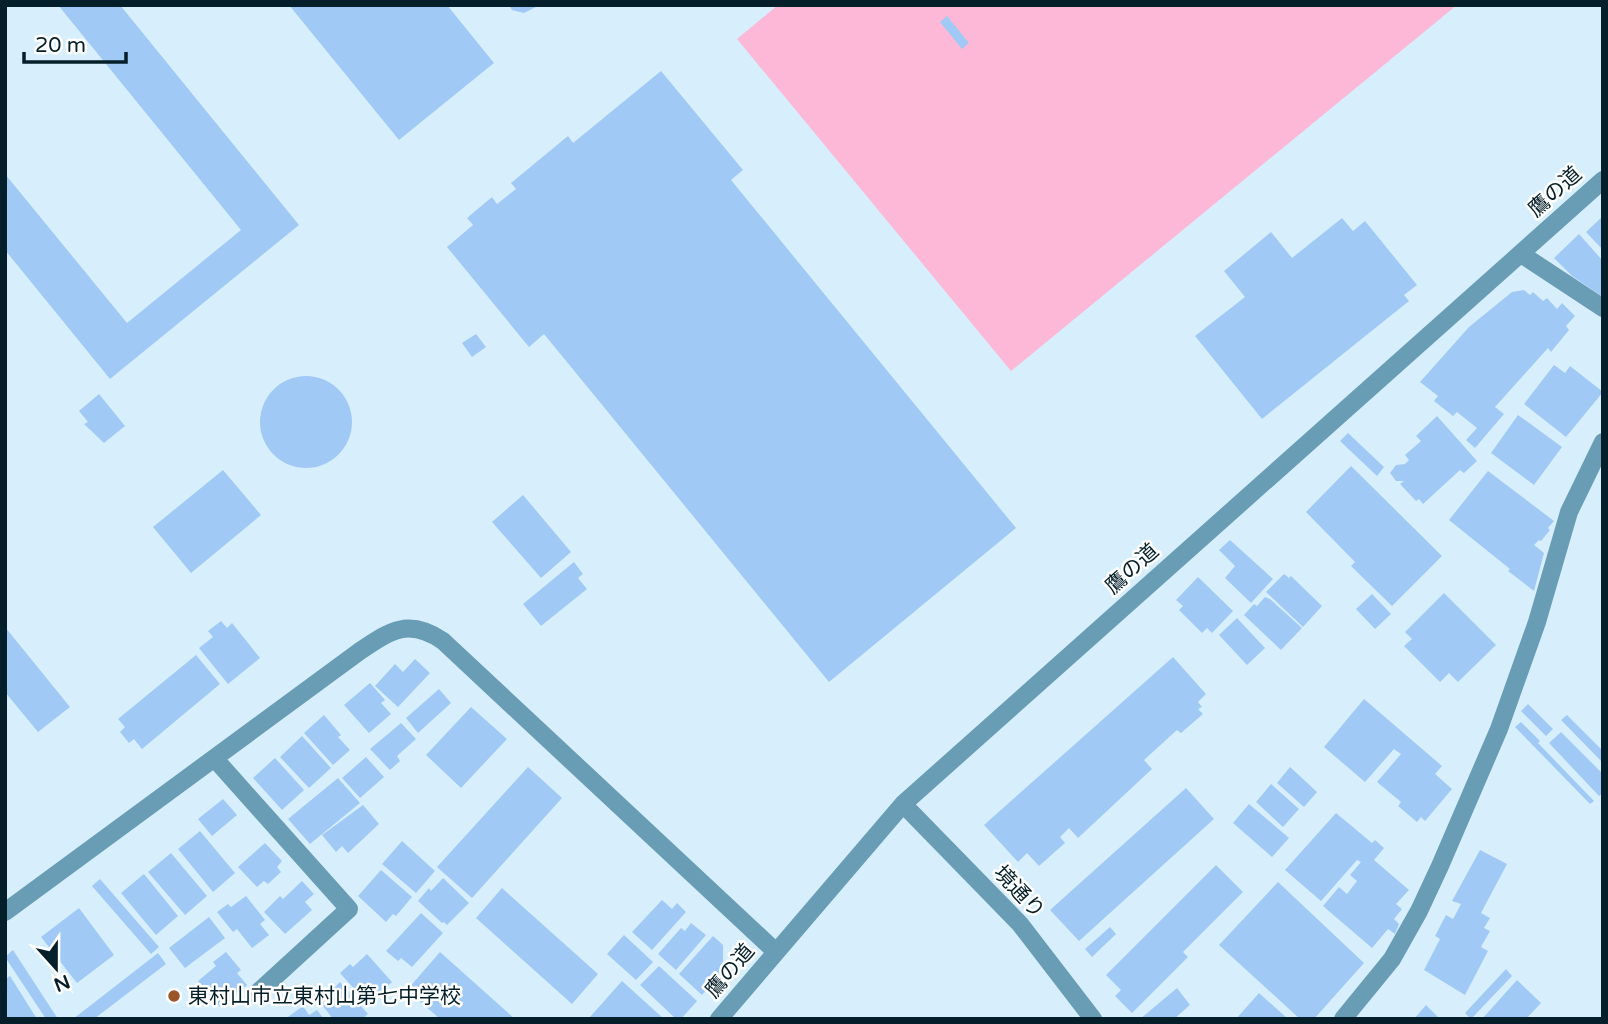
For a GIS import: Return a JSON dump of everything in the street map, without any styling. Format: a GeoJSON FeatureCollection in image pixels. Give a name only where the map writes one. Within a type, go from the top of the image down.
{"type":"FeatureCollection","features":[{"type":"Feature","properties":{"kind":"street","name":"鷹の道"},"geometry":{"type":"LineString","coordinates":[[719,1019],[903,804],[1603,180]]}},
{"type":"Feature","properties":{"kind":"street"},"geometry":{"type":"LineString","coordinates":[[1521,254],[1603,308]]}},
{"type":"Feature","properties":{"kind":"street"},"geometry":{"type":"LineString","coordinates":[[1343,1019],[1392,959],[1440,866],[1499,729],[1537,622],[1569,512],[1603,442]]}},
{"type":"Feature","properties":{"kind":"street"},"geometry":{"type":"LineString","coordinates":[[5,912],[380,638],[397,630],[426,630],[443,641],[776,951]]}},
{"type":"Feature","properties":{"kind":"street"},"geometry":{"type":"LineString","coordinates":[[215,759],[349,909],[256,994]]}},
{"type":"Feature","properties":{"kind":"street","name":"境通り"},"geometry":{"type":"LineString","coordinates":[[903,804],[1020,924],[1093,1019]]}},
{"type":"Feature","properties":{"kind":"shaded area"},"geometry":{"type":"Polygon","coordinates":[[[778,5],[1457,5],[1011,371],[737,39],[778,5]]]}},
{"type":"Feature","properties":{"kind":"building"},"geometry":{"type":"Polygon","coordinates":[[[58,5],[120,5],[299,225],[110,379],[5,250],[5,174],[127,323],[241,230],[58,5]]]}},
{"type":"Feature","properties":{"kind":"building"},"geometry":{"type":"Polygon","coordinates":[[[289,5],[447,5],[494,63],[399,140],[289,5]]]}},
{"type":"Feature","properties":{"kind":"building"},"geometry":{"type":"Polygon","coordinates":[[[509,5],[540,5],[524,13],[512,10],[509,5]]]}},
{"type":"Feature","properties":{"kind":"building"},"geometry":{"type":"Polygon","coordinates":[[[947,16],[969,43],[962,49],[940,22],[947,16]]]}},
{"type":"Feature","properties":{"kind":"building"},"geometry":{"type":"Polygon","coordinates":[[[661,71],[743,170],[731,180],[1016,528],[829,682],[544,334],[529,347],[447,247],[473,225],[467,218],[492,197],[497,204],[516,189],[511,183],[568,136],[573,143],[661,71]]]}},
{"type":"Feature","properties":{"kind":"building"},"geometry":{"type":"Polygon","coordinates":[[[1603,216],[1603,250],[1586,232],[1603,216]]]}},
{"type":"Feature","properties":{"kind":"building"},"geometry":{"type":"Polygon","coordinates":[[[1342,218],[1353,231],[1365,221],[1417,285],[1404,295],[1409,301],[1262,419],[1195,336],[1245,297],[1224,271],[1271,232],[1292,258],[1342,218]]]}},
{"type":"Feature","properties":{"kind":"building"},"geometry":{"type":"Polygon","coordinates":[[[1579,234],[1603,261],[1603,297],[1572,276],[1554,258],[1579,234]]]}},
{"type":"Feature","properties":{"kind":"building"},"geometry":{"type":"Polygon","coordinates":[[[1524,290],[1530,295],[1533,292],[1543,301],[1547,298],[1557,309],[1562,303],[1575,316],[1566,326],[1569,330],[1551,352],[1548,348],[1495,407],[1504,414],[1475,448],[1466,440],[1477,428],[1457,412],[1453,416],[1434,401],[1438,396],[1420,382],[1469,327],[1512,292],[1524,290]]]}},
{"type":"Feature","properties":{"kind":"building"},"geometry":{"type":"Polygon","coordinates":[[[476,334],[486,347],[472,357],[462,343],[476,334]]]}},
{"type":"Feature","properties":{"kind":"building"},"geometry":{"type":"Polygon","coordinates":[[[1554,365],[1565,373],[1570,366],[1603,392],[1566,437],[1524,404],[1554,365]]]}},
{"type":"Feature","properties":{"kind":"building"},"geometry":{"type":"Polygon","coordinates":[[[306,376],[324,380],[338,390],[348,404],[352,422],[348,440],[338,454],[324,464],[306,468],[288,464],[274,454],[264,440],[260,422],[264,404],[274,390],[288,380],[306,376]]]}},
{"type":"Feature","properties":{"kind":"building"},"geometry":{"type":"Polygon","coordinates":[[[99,394],[125,426],[104,443],[84,424],[88,422],[79,411],[99,394]]]}},
{"type":"Feature","properties":{"kind":"building"},"geometry":{"type":"Polygon","coordinates":[[[1518,415],[1562,447],[1534,485],[1491,453],[1518,415]]]}},
{"type":"Feature","properties":{"kind":"building"},"geometry":{"type":"Polygon","coordinates":[[[1437,416],[1477,461],[1464,473],[1460,470],[1423,504],[1419,499],[1416,501],[1400,484],[1404,481],[1396,481],[1390,473],[1396,465],[1405,464],[1409,460],[1405,455],[1421,441],[1416,436],[1437,416]]]}},
{"type":"Feature","properties":{"kind":"building"},"geometry":{"type":"Polygon","coordinates":[[[1348,433],[1384,467],[1377,476],[1340,441],[1348,433]]]}},
{"type":"Feature","properties":{"kind":"building"},"geometry":{"type":"Polygon","coordinates":[[[1351,466],[1442,556],[1392,606],[1351,566],[1355,562],[1306,512],[1351,466]]]}},
{"type":"Feature","properties":{"kind":"building"},"geometry":{"type":"Polygon","coordinates":[[[223,470],[261,515],[191,573],[153,527],[223,470]]]}},
{"type":"Feature","properties":{"kind":"building"},"geometry":{"type":"Polygon","coordinates":[[[1488,471],[1554,521],[1541,541],[1534,545],[1544,553],[1534,591],[1449,520],[1488,471]]]}},
{"type":"Feature","properties":{"kind":"building"},"geometry":{"type":"Polygon","coordinates":[[[523,495],[571,552],[541,578],[492,522],[523,495]]]}},
{"type":"Feature","properties":{"kind":"building"},"geometry":{"type":"Polygon","coordinates":[[[1230,540],[1273,579],[1251,603],[1225,578],[1235,566],[1219,550],[1230,540]]]}},
{"type":"Feature","properties":{"kind":"building"},"geometry":{"type":"Polygon","coordinates":[[[574,562],[583,574],[578,578],[587,589],[541,626],[523,604],[574,562]]]}},
{"type":"Feature","properties":{"kind":"building"},"geometry":{"type":"Polygon","coordinates":[[[1284,574],[1289,578],[1291,576],[1322,606],[1303,627],[1266,592],[1284,574]]]}},
{"type":"Feature","properties":{"kind":"building"},"geometry":{"type":"Polygon","coordinates":[[[1198,577],[1233,611],[1212,633],[1207,628],[1202,633],[1179,610],[1183,606],[1176,600],[1198,577]]]}},
{"type":"Feature","properties":{"kind":"building"},"geometry":{"type":"Polygon","coordinates":[[[1444,593],[1496,645],[1458,682],[1449,673],[1440,682],[1404,646],[1412,639],[1405,632],[1444,593]]]}},
{"type":"Feature","properties":{"kind":"building"},"geometry":{"type":"Polygon","coordinates":[[[1372,594],[1391,614],[1375,629],[1356,609],[1372,594]]]}},
{"type":"Feature","properties":{"kind":"building"},"geometry":{"type":"Polygon","coordinates":[[[1265,597],[1302,628],[1281,650],[1244,615],[1265,597]]]}},
{"type":"Feature","properties":{"kind":"building"},"geometry":{"type":"Polygon","coordinates":[[[1237,618],[1265,648],[1247,665],[1219,635],[1237,618]]]}},
{"type":"Feature","properties":{"kind":"building"},"geometry":{"type":"Polygon","coordinates":[[[221,621],[227,628],[232,623],[260,658],[228,684],[199,648],[213,637],[208,631],[221,621]]]}},
{"type":"Feature","properties":{"kind":"building"},"geometry":{"type":"Polygon","coordinates":[[[5,627],[70,707],[38,732],[5,692],[5,627]]]}},
{"type":"Feature","properties":{"kind":"building"},"geometry":{"type":"Polygon","coordinates":[[[196,655],[220,684],[142,749],[134,739],[129,743],[120,732],[125,727],[118,719],[196,655]]]}},
{"type":"Feature","properties":{"kind":"building"},"geometry":{"type":"Polygon","coordinates":[[[1173,657],[1206,694],[1198,702],[1202,707],[1198,709],[1203,714],[1181,733],[1177,730],[1144,760],[1152,769],[1078,838],[1069,828],[1060,837],[1065,843],[1039,866],[1027,853],[1018,862],[984,825],[1173,657]]]}},
{"type":"Feature","properties":{"kind":"building"},"geometry":{"type":"Polygon","coordinates":[[[415,659],[430,673],[398,707],[375,686],[395,664],[403,672],[415,659]]]}},
{"type":"Feature","properties":{"kind":"building"},"geometry":{"type":"Polygon","coordinates":[[[370,683],[385,700],[381,703],[391,714],[369,733],[344,705],[370,683]]]}},
{"type":"Feature","properties":{"kind":"building"},"geometry":{"type":"Polygon","coordinates":[[[439,689],[451,703],[418,733],[406,718],[439,689]]]}},
{"type":"Feature","properties":{"kind":"building"},"geometry":{"type":"Polygon","coordinates":[[[1364,699],[1442,766],[1435,774],[1452,789],[1425,821],[1421,817],[1417,822],[1398,806],[1401,802],[1377,782],[1401,754],[1394,749],[1365,782],[1324,747],[1364,699]]]}},
{"type":"Feature","properties":{"kind":"building"},"geometry":{"type":"Polygon","coordinates":[[[1528,704],[1553,729],[1546,736],[1521,711],[1528,704]]]}},
{"type":"Feature","properties":{"kind":"building"},"geometry":{"type":"Polygon","coordinates":[[[471,707],[507,739],[461,788],[426,755],[471,707]]]}},
{"type":"Feature","properties":{"kind":"building"},"geometry":{"type":"Polygon","coordinates":[[[324,715],[350,750],[333,765],[304,733],[324,715]]]}},
{"type":"Feature","properties":{"kind":"building"},"geometry":{"type":"Polygon","coordinates":[[[1567,715],[1603,751],[1603,763],[1561,720],[1567,715]]]}},
{"type":"Feature","properties":{"kind":"building"},"geometry":{"type":"Polygon","coordinates":[[[1521,722],[1594,801],[1590,804],[1515,727],[1521,722]]]}},
{"type":"Feature","properties":{"kind":"building"},"geometry":{"type":"Polygon","coordinates":[[[401,723],[416,739],[397,756],[400,761],[390,770],[370,749],[401,723]]]}},
{"type":"Feature","properties":{"kind":"building"},"geometry":{"type":"Polygon","coordinates":[[[1561,732],[1603,774],[1603,793],[1599,796],[1549,743],[1561,732]]]}},
{"type":"Feature","properties":{"kind":"building"},"geometry":{"type":"Polygon","coordinates":[[[302,736],[331,768],[309,788],[280,757],[302,736]]]}},
{"type":"Feature","properties":{"kind":"building"},"geometry":{"type":"Polygon","coordinates":[[[366,757],[384,777],[360,798],[342,778],[366,757]]]}},
{"type":"Feature","properties":{"kind":"building"},"geometry":{"type":"Polygon","coordinates":[[[275,758],[304,790],[282,810],[253,778],[275,758]]]}},
{"type":"Feature","properties":{"kind":"building"},"geometry":{"type":"Polygon","coordinates":[[[528,767],[562,798],[472,898],[437,867],[528,767]]]}},
{"type":"Feature","properties":{"kind":"building"},"geometry":{"type":"Polygon","coordinates":[[[1290,767],[1317,792],[1304,807],[1277,783],[1290,767]]]}},
{"type":"Feature","properties":{"kind":"building"},"geometry":{"type":"Polygon","coordinates":[[[338,778],[360,803],[310,844],[288,819],[338,778]]]}},
{"type":"Feature","properties":{"kind":"building"},"geometry":{"type":"Polygon","coordinates":[[[1271,784],[1299,809],[1283,827],[1256,802],[1271,784]]]}},
{"type":"Feature","properties":{"kind":"building"},"geometry":{"type":"Polygon","coordinates":[[[1186,788],[1214,819],[1079,941],[1050,910],[1186,788]]]}},
{"type":"Feature","properties":{"kind":"building"},"geometry":{"type":"Polygon","coordinates":[[[223,799],[237,815],[212,836],[198,819],[223,799]]]}},
{"type":"Feature","properties":{"kind":"building"},"geometry":{"type":"Polygon","coordinates":[[[1249,804],[1289,838],[1272,857],[1233,823],[1249,804]]]}},
{"type":"Feature","properties":{"kind":"building"},"geometry":{"type":"Polygon","coordinates":[[[363,805],[379,824],[348,853],[342,846],[336,852],[322,835],[363,805]]]}},
{"type":"Feature","properties":{"kind":"building"},"geometry":{"type":"Polygon","coordinates":[[[1336,813],[1372,843],[1375,840],[1384,848],[1374,860],[1409,890],[1396,904],[1402,909],[1394,919],[1399,924],[1395,934],[1388,929],[1372,948],[1323,906],[1339,887],[1347,894],[1357,881],[1350,875],[1361,862],[1357,860],[1321,901],[1285,870],[1336,813]]]}},
{"type":"Feature","properties":{"kind":"building"},"geometry":{"type":"Polygon","coordinates":[[[200,831],[235,873],[213,892],[178,849],[200,831]]]}},
{"type":"Feature","properties":{"kind":"building"},"geometry":{"type":"Polygon","coordinates":[[[402,841],[435,871],[416,893],[382,864],[402,841]]]}},
{"type":"Feature","properties":{"kind":"building"},"geometry":{"type":"Polygon","coordinates":[[[265,843],[282,861],[277,867],[281,872],[268,884],[264,881],[257,887],[238,867],[265,843]]]}},
{"type":"Feature","properties":{"kind":"building"},"geometry":{"type":"Polygon","coordinates":[[[1480,850],[1507,864],[1481,913],[1490,918],[1484,928],[1490,931],[1481,947],[1488,951],[1465,995],[1424,970],[1440,939],[1435,936],[1446,915],[1453,919],[1461,904],[1452,901],[1480,850]]]}},
{"type":"Feature","properties":{"kind":"building"},"geometry":{"type":"Polygon","coordinates":[[[171,853],[207,896],[185,915],[148,872],[171,853]]]}},
{"type":"Feature","properties":{"kind":"building"},"geometry":{"type":"Polygon","coordinates":[[[1216,865],[1243,892],[1183,952],[1188,957],[1132,1013],[1115,996],[1121,990],[1106,975],[1216,865]]]}},
{"type":"Feature","properties":{"kind":"building"},"geometry":{"type":"Polygon","coordinates":[[[381,870],[412,897],[396,916],[393,914],[386,922],[358,896],[381,870]]]}},
{"type":"Feature","properties":{"kind":"building"},"geometry":{"type":"Polygon","coordinates":[[[144,874],[178,916],[156,935],[121,893],[144,874]]]}},
{"type":"Feature","properties":{"kind":"building"},"geometry":{"type":"Polygon","coordinates":[[[443,878],[469,903],[447,925],[418,901],[429,888],[431,891],[443,878]]]}},
{"type":"Feature","properties":{"kind":"building"},"geometry":{"type":"Polygon","coordinates":[[[100,879],[159,947],[151,954],[92,886],[100,879]]]}},
{"type":"Feature","properties":{"kind":"building"},"geometry":{"type":"Polygon","coordinates":[[[302,881],[314,894],[305,902],[312,910],[285,934],[264,912],[280,896],[283,899],[302,881]]]}},
{"type":"Feature","properties":{"kind":"building"},"geometry":{"type":"Polygon","coordinates":[[[1278,882],[1364,963],[1314,1019],[1300,1019],[1219,945],[1278,882]]]}},
{"type":"Feature","properties":{"kind":"building"},"geometry":{"type":"Polygon","coordinates":[[[502,888],[598,974],[572,1004],[476,918],[502,888]]]}},
{"type":"Feature","properties":{"kind":"building"},"geometry":{"type":"Polygon","coordinates":[[[246,896],[265,920],[260,924],[269,935],[252,948],[237,929],[233,932],[217,912],[228,904],[231,907],[246,896]]]}},
{"type":"Feature","properties":{"kind":"building"},"geometry":{"type":"Polygon","coordinates":[[[662,900],[672,909],[677,903],[686,912],[652,950],[632,932],[662,900]]]}},
{"type":"Feature","properties":{"kind":"building"},"geometry":{"type":"Polygon","coordinates":[[[79,908],[114,955],[77,983],[41,937],[79,908]]]}},
{"type":"Feature","properties":{"kind":"building"},"geometry":{"type":"Polygon","coordinates":[[[421,913],[443,933],[412,967],[401,958],[398,961],[386,951],[421,913]]]}},
{"type":"Feature","properties":{"kind":"building"},"geometry":{"type":"Polygon","coordinates":[[[209,917],[225,938],[185,968],[169,948],[209,917]]]}},
{"type":"Feature","properties":{"kind":"building"},"geometry":{"type":"Polygon","coordinates":[[[691,923],[706,935],[676,970],[658,954],[681,928],[685,931],[691,923]]]}},
{"type":"Feature","properties":{"kind":"building"},"geometry":{"type":"Polygon","coordinates":[[[1110,927],[1116,934],[1092,957],[1085,949],[1110,927]]]}},
{"type":"Feature","properties":{"kind":"building"},"geometry":{"type":"Polygon","coordinates":[[[624,935],[653,962],[636,980],[607,954],[624,935]]]}},
{"type":"Feature","properties":{"kind":"building"},"geometry":{"type":"Polygon","coordinates":[[[713,936],[723,945],[723,971],[702,995],[679,974],[713,936]]]}},
{"type":"Feature","properties":{"kind":"building"},"geometry":{"type":"Polygon","coordinates":[[[13,950],[58,1019],[46,1019],[5,957],[13,950]]]}},
{"type":"Feature","properties":{"kind":"building"},"geometry":{"type":"Polygon","coordinates":[[[226,952],[241,970],[237,973],[247,985],[220,1007],[198,981],[216,966],[213,962],[226,952]]]}},
{"type":"Feature","properties":{"kind":"building"},"geometry":{"type":"Polygon","coordinates":[[[440,952],[515,1019],[440,1019],[407,990],[440,952]]]}},
{"type":"Feature","properties":{"kind":"building"},"geometry":{"type":"Polygon","coordinates":[[[158,953],[166,964],[94,1019],[73,1019],[158,953]]]}},
{"type":"Feature","properties":{"kind":"building"},"geometry":{"type":"Polygon","coordinates":[[[367,954],[392,982],[368,1004],[340,973],[350,964],[353,967],[367,954]]]}},
{"type":"Feature","properties":{"kind":"building"},"geometry":{"type":"Polygon","coordinates":[[[659,966],[697,1001],[681,1019],[676,1019],[640,985],[659,966]]]}},
{"type":"Feature","properties":{"kind":"building"},"geometry":{"type":"Polygon","coordinates":[[[1506,969],[1512,976],[1471,1019],[1465,1013],[1506,969]]]}},
{"type":"Feature","properties":{"kind":"building"},"geometry":{"type":"Polygon","coordinates":[[[10,976],[37,1019],[5,1019],[5,979],[10,976]]]}},
{"type":"Feature","properties":{"kind":"building"},"geometry":{"type":"Polygon","coordinates":[[[1517,980],[1541,1003],[1526,1019],[1482,1019],[1517,980]]]}},
{"type":"Feature","properties":{"kind":"building"},"geometry":{"type":"Polygon","coordinates":[[[622,981],[664,1019],[590,1019],[622,981]]]}},
{"type":"Feature","properties":{"kind":"building"},"geometry":{"type":"Polygon","coordinates":[[[340,982],[368,1014],[362,1019],[333,1019],[323,1006],[332,999],[328,994],[340,982]]]}},
{"type":"Feature","properties":{"kind":"building"},"geometry":{"type":"Polygon","coordinates":[[[1177,988],[1190,1005],[1174,1019],[1140,1019],[1177,988]]]}},
{"type":"Feature","properties":{"kind":"building"},"geometry":{"type":"Polygon","coordinates":[[[1259,993],[1288,1019],[1236,1019],[1259,993]]]}},
{"type":"Feature","properties":{"kind":"building"},"geometry":{"type":"Polygon","coordinates":[[[1426,1005],[1440,1019],[1414,1019],[1426,1005]]]}},
{"type":"Feature","properties":{"kind":"building"},"geometry":{"type":"Polygon","coordinates":[[[303,1006],[309,1015],[317,1010],[324,1019],[285,1019],[303,1006]]]}},
{"type":"Feature","properties":{"kind":"place","name":"東村山市立東村山第七中学校"},"geometry":{"type":"Point","coordinates":[174,996]}}]}
